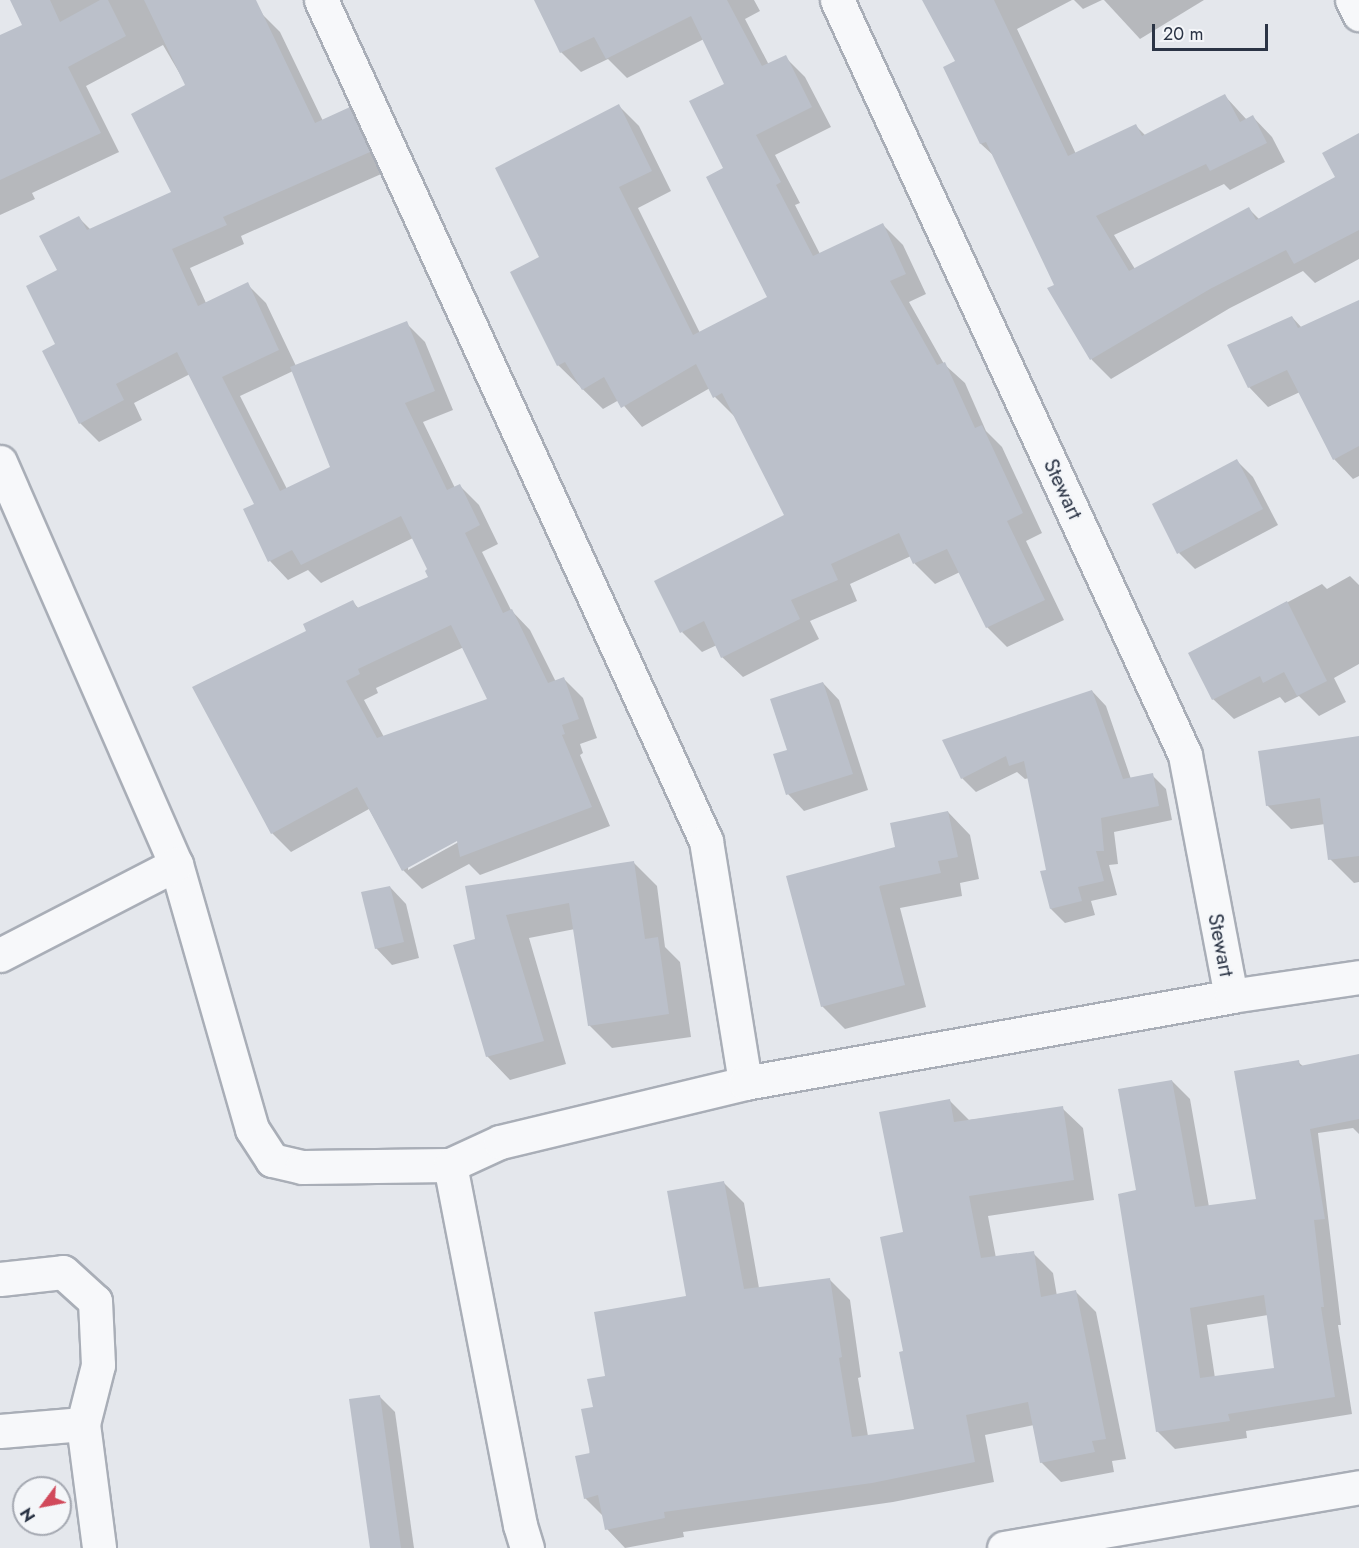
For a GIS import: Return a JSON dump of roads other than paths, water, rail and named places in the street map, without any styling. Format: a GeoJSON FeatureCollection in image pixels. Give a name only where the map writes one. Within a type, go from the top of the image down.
{"type":"FeatureCollection","features":[{"type":"Feature","properties":{"kind":"street"},"geometry":{"type":"LineString","coordinates":[[321,0],[706,841],[745,1083]]}},
{"type":"Feature","properties":{"kind":"street","name":"Stewart"},"geometry":{"type":"LineString","coordinates":[[837,0],[1185,755],[1231,996]]}},
{"type":"Feature","properties":{"kind":"street"},"geometry":{"type":"LineString","coordinates":[[1352,0],[1359,14]]}},
{"type":"Feature","properties":{"kind":"street"},"geometry":{"type":"LineString","coordinates":[[0,462],[176,864],[252,1129],[272,1160],[302,1167],[450,1165],[500,1142],[745,1083],[1231,996],[1359,977]]}},
{"type":"Feature","properties":{"kind":"street"},"geometry":{"type":"LineString","coordinates":[[0,954],[176,864]]}},
{"type":"Feature","properties":{"kind":"street"},"geometry":{"type":"LineString","coordinates":[[450,1165],[520,1526],[527,1548]]}},
{"type":"Feature","properties":{"kind":"street"},"geometry":{"type":"LineString","coordinates":[[0,1279],[63,1272],[95,1301],[98,1365],[83,1424],[99,1548]]}},
{"type":"Feature","properties":{"kind":"street"},"geometry":{"type":"LineString","coordinates":[[0,1431],[83,1424]]}},
{"type":"Feature","properties":{"kind":"street"},"geometry":{"type":"LineString","coordinates":[[1004,1548],[1359,1487]]}}]}
